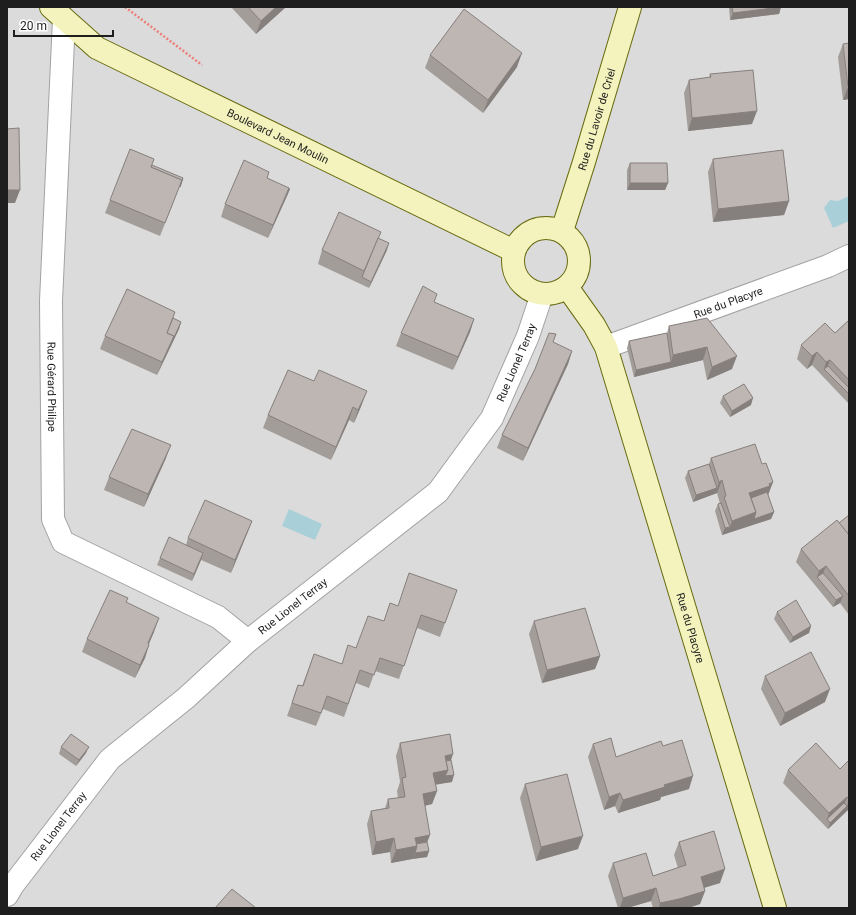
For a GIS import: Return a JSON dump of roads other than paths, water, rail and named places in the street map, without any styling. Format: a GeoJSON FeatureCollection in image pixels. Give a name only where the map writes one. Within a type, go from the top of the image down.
{"type":"FeatureCollection","features":[{"type":"Feature","properties":{"kind":"street","name":"Rue du Lavoir de Criel"},"geometry":{"type":"LineString","coordinates":[[562,231],[630,7]]}},
{"type":"Feature","properties":{"kind":"street","name":"Boulevard Jean Moulin"},"geometry":{"type":"LineString","coordinates":[[58,13],[97,48],[514,251]]}},
{"type":"Feature","properties":{"kind":"street","name":"Rue Gérard Philipe"},"geometry":{"type":"LineString","coordinates":[[58,13],[51,301],[53,519],[63,542],[218,617],[248,641]]}},
{"type":"Feature","properties":{"kind":"street"},"geometry":{"type":"LineString","coordinates":[[548,228],[562,231],[577,247],[580,258],[579,269],[574,279],[567,287],[559,292],[542,294],[533,292],[524,286],[518,279],[513,266],[514,251],[518,243],[525,235],[533,230],[548,228]]}},
{"type":"Feature","properties":{"kind":"street","name":"Rue du Placyre"},"geometry":{"type":"LineString","coordinates":[[606,348],[828,266],[849,256]]}},
{"type":"Feature","properties":{"kind":"street","name":"Rue du Placyre"},"geometry":{"type":"LineString","coordinates":[[567,287],[594,325],[606,348],[775,908]]}},
{"type":"Feature","properties":{"kind":"street","name":"Rue Lionel Terray"},"geometry":{"type":"LineString","coordinates":[[7,895],[13,884],[110,759],[186,698],[248,641],[438,492],[492,418],[528,336],[542,294]]}},
{"type":"Feature","properties":{"kind":"water"},"geometry":{"type":"Polygon","coordinates":[[[849,196],[849,221],[833,228],[824,208],[830,200],[838,201],[849,196]]]}},
{"type":"Feature","properties":{"kind":"water"},"geometry":{"type":"Polygon","coordinates":[[[289,509],[322,524],[315,540],[282,526],[289,509]]]}}]}
